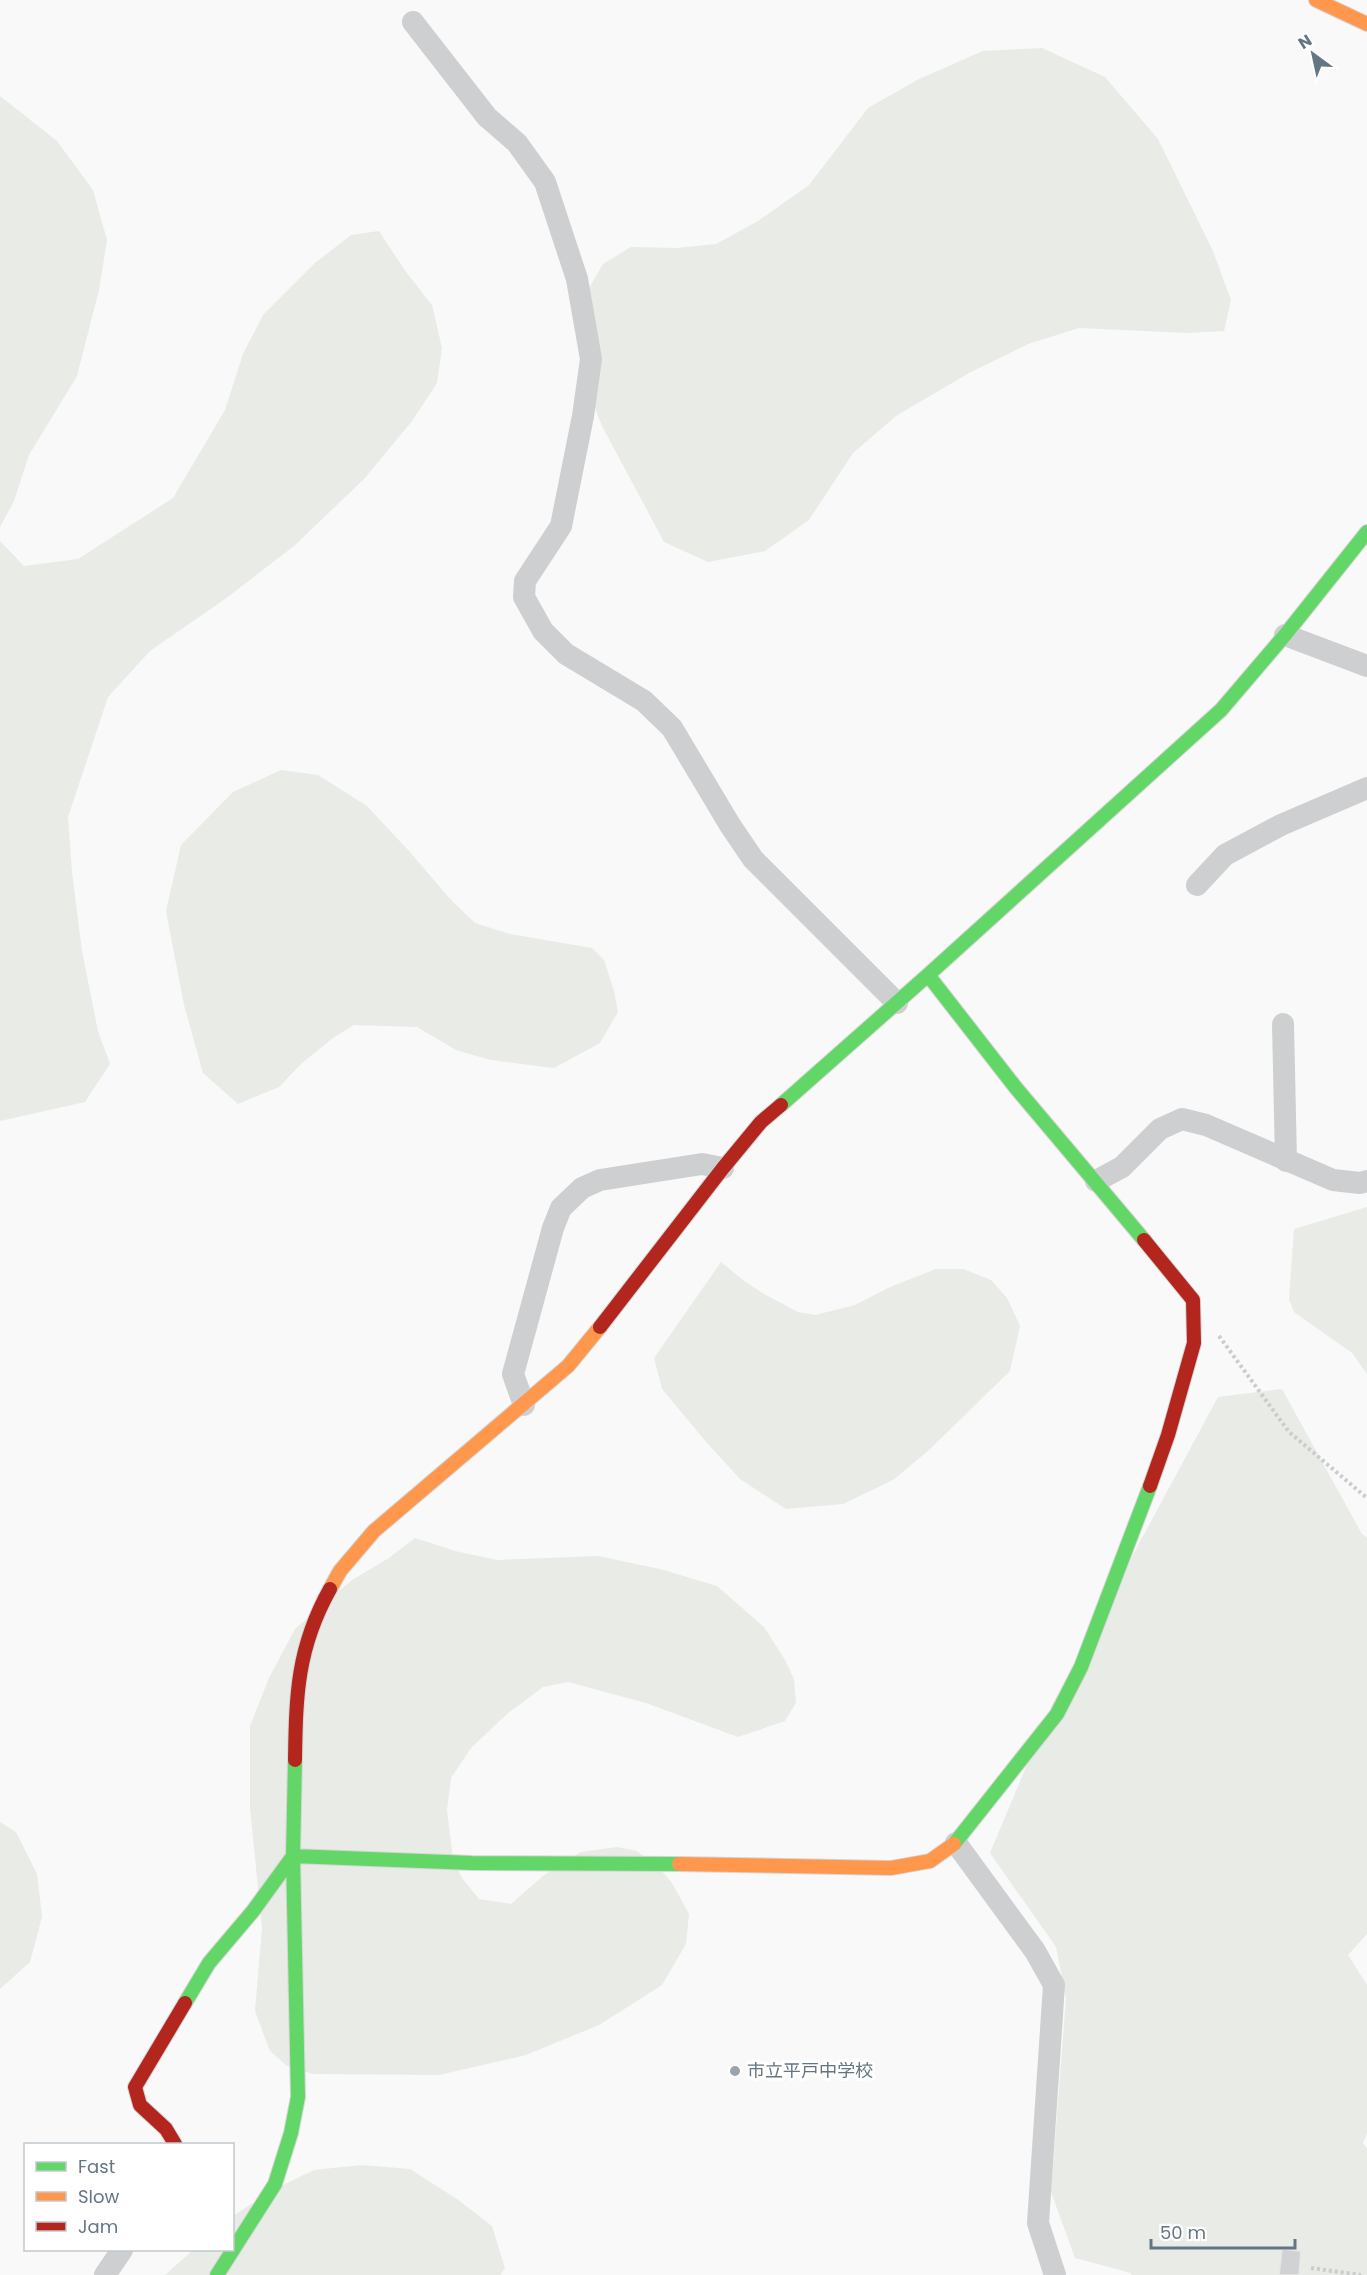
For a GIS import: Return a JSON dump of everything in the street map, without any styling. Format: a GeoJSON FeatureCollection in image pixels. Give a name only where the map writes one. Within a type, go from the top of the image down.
{"type":"FeatureCollection","features":[{"type":"Feature","properties":{"kind":"street"},"geometry":{"type":"LineString","coordinates":[[1316,0],[1367,24]]}},
{"type":"Feature","properties":{"kind":"street"},"geometry":{"type":"LineString","coordinates":[[413,22],[487,117],[517,143],[545,182],[577,279],[591,359],[583,416],[561,526],[525,581],[524,597],[543,631],[566,654],[644,701],[672,728],[753,859],[897,1003]]}},
{"type":"Feature","properties":{"kind":"street"},"geometry":{"type":"LineString","coordinates":[[234,2248],[275,2184],[291,2133],[298,2097],[293,1856],[296,1703],[302,1657],[315,1616],[339,1571],[374,1530],[524,1405],[575,1358],[761,1122],[897,1003],[1221,710],[1285,635],[1367,531]]}},
{"type":"Feature","properties":{"kind":"street"},"geometry":{"type":"LineString","coordinates":[[1285,635],[1367,666]]}},
{"type":"Feature","properties":{"kind":"street"},"geometry":{"type":"LineString","coordinates":[[1197,885],[1225,855],[1281,825],[1367,788]]}},
{"type":"Feature","properties":{"kind":"street"},"geometry":{"type":"LineString","coordinates":[[293,1856],[472,1863],[891,1868],[930,1862],[956,1843],[1057,1714],[1081,1667],[1168,1435],[1194,1343],[1193,1300],[1096,1181],[1016,1088],[928,975]]}},
{"type":"Feature","properties":{"kind":"street"},"geometry":{"type":"LineString","coordinates":[[1282,1024],[1286,1161]]}},
{"type":"Feature","properties":{"kind":"street"},"geometry":{"type":"LineString","coordinates":[[1096,1181],[1122,1167],[1160,1129],[1182,1119],[1206,1125],[1333,1180],[1367,1181]]}},
{"type":"Feature","properties":{"kind":"street"},"geometry":{"type":"LineString","coordinates":[[524,1405],[513,1374],[553,1228],[561,1208],[582,1188],[600,1180],[702,1164],[723,1168]]}},
{"type":"Feature","properties":{"kind":"street"},"geometry":{"type":"LineString","coordinates":[[956,1843],[1035,1950],[1054,1985],[1038,2223],[1055,2275]]}},
{"type":"Feature","properties":{"kind":"street"},"geometry":{"type":"LineString","coordinates":[[173,2143],[166,2129],[140,2105],[135,2087],[209,1963],[253,1911],[293,1856]]}},
{"type":"Feature","properties":{"kind":"street"},"geometry":{"type":"LineString","coordinates":[[105,2275],[121,2251]]}},
{"type":"Feature","properties":{"kind":"street"},"geometry":{"type":"LineString","coordinates":[[217,2275],[232,2251]]}},
{"type":"Feature","properties":{"kind":"path"},"geometry":{"type":"LineString","coordinates":[[1214,1328],[1289,1432],[1367,1498]]}},
{"type":"Feature","properties":{"kind":"path"},"geometry":{"type":"LineString","coordinates":[[1311,2268],[1361,2275]]}},
{"type":"Feature","properties":{"kind":"shaded area"},"geometry":{"type":"Polygon","coordinates":[[[1042,48],[1105,77],[1158,139],[1213,251],[1231,300],[1224,331],[1187,333],[1079,328],[1028,344],[969,373],[896,416],[853,453],[809,520],[765,551],[708,562],[664,542],[602,426],[580,370],[586,293],[603,264],[631,247],[676,248],[716,244],[758,221],[809,185],[868,108],[919,79],[983,51],[1042,48]]]}},
{"type":"Feature","properties":{"kind":"shaded area"},"geometry":{"type":"Polygon","coordinates":[[[0,96],[57,141],[93,190],[107,240],[99,290],[77,376],[29,455],[14,501],[0,527],[0,96]]]}},
{"type":"Feature","properties":{"kind":"shaded area"},"geometry":{"type":"Polygon","coordinates":[[[379,231],[406,272],[432,305],[442,348],[437,383],[412,421],[364,479],[294,546],[225,599],[150,651],[108,697],[68,817],[82,951],[98,1031],[110,1064],[85,1102],[0,1121],[0,541],[24,566],[78,559],[173,498],[225,410],[243,354],[263,315],[315,263],[351,235],[379,231]]]}},
{"type":"Feature","properties":{"kind":"shaded area"},"geometry":{"type":"Polygon","coordinates":[[[281,770],[318,775],[367,806],[451,900],[475,923],[510,934],[592,948],[604,960],[618,1012],[600,1043],[554,1068],[491,1060],[456,1050],[417,1027],[354,1025],[333,1038],[302,1063],[279,1087],[238,1104],[203,1073],[184,1005],[166,911],[181,845],[233,792],[281,770]]]}},
{"type":"Feature","properties":{"kind":"shaded area"},"geometry":{"type":"Polygon","coordinates":[[[1367,1207],[1367,1374],[1352,1353],[1294,1312],[1289,1299],[1294,1229],[1367,1207]]]}},
{"type":"Feature","properties":{"kind":"shaded area"},"geometry":{"type":"Polygon","coordinates":[[[721,1262],[764,1294],[798,1312],[815,1315],[855,1305],[890,1287],[936,1269],[963,1269],[991,1280],[1007,1298],[1020,1326],[1010,1371],[929,1450],[893,1480],[843,1504],[786,1509],[740,1479],[662,1389],[654,1358],[721,1262]]]}},
{"type":"Feature","properties":{"kind":"shaded area"},"geometry":{"type":"Polygon","coordinates":[[[1282,1389],[1362,1534],[1367,1537],[1367,1934],[1348,1955],[1367,1985],[1367,2134],[1363,2143],[1367,2149],[1367,2275],[1131,2275],[1131,2273],[1075,2258],[1051,2192],[1066,1998],[1056,1947],[990,1853],[1052,1705],[1218,1397],[1282,1389]]]}},
{"type":"Feature","properties":{"kind":"shaded area"},"geometry":{"type":"Polygon","coordinates":[[[415,1538],[455,1551],[497,1560],[598,1556],[660,1569],[717,1586],[764,1627],[794,1679],[796,1703],[785,1721],[738,1737],[646,1703],[568,1682],[543,1687],[507,1714],[471,1748],[451,1778],[447,1810],[453,1859],[462,1878],[479,1899],[511,1904],[543,1876],[581,1852],[617,1847],[637,1851],[660,1869],[672,1883],[689,1914],[686,1944],[662,1985],[599,2025],[526,2055],[439,2075],[313,2074],[287,2066],[270,2051],[255,2011],[262,1928],[250,1808],[250,1726],[269,1678],[295,1629],[352,1580],[389,1558],[415,1538]]]}},
{"type":"Feature","properties":{"kind":"shaded area"},"geometry":{"type":"Polygon","coordinates":[[[0,1822],[16,1832],[37,1874],[42,1917],[30,1962],[0,1989],[0,1822]]]}},
{"type":"Feature","properties":{"kind":"shaded area"},"geometry":{"type":"Polygon","coordinates":[[[361,2165],[410,2169],[457,2199],[492,2226],[505,2268],[500,2275],[165,2275],[192,2251],[234,2251],[234,2215],[271,2191],[314,2170],[361,2165]]]}},
{"type":"Feature","properties":{"kind":"building"},"geometry":{"type":"Polygon","coordinates":[[[1282,2249],[1301,2251],[1299,2275],[1279,2275],[1282,2249]]]}},
{"type":"Feature","properties":{"kind":"traffic: fast"},"geometry":{"type":"LineString","coordinates":[[781,1105],[1221,710],[1285,635],[1367,532]]}},
{"type":"Feature","properties":{"kind":"traffic: fast"},"geometry":{"type":"LineString","coordinates":[[928,975],[1016,1088],[1144,1240]]}},
{"type":"Feature","properties":{"kind":"traffic: fast"},"geometry":{"type":"LineString","coordinates":[[954,1844],[1057,1714],[1081,1667],[1150,1486]]}},
{"type":"Feature","properties":{"kind":"traffic: fast"},"geometry":{"type":"LineString","coordinates":[[234,2248],[275,2184],[291,2133],[298,2097],[293,1856],[295,1760]]}},
{"type":"Feature","properties":{"kind":"traffic: fast"},"geometry":{"type":"LineString","coordinates":[[185,2003],[209,1963],[253,1911],[293,1856],[472,1863],[679,1864]]}},
{"type":"Feature","properties":{"kind":"traffic: fast"},"geometry":{"type":"LineString","coordinates":[[217,2275],[232,2251]]}},
{"type":"Feature","properties":{"kind":"traffic: slow"},"geometry":{"type":"LineString","coordinates":[[1316,0],[1367,24]]}},
{"type":"Feature","properties":{"kind":"traffic: slow"},"geometry":{"type":"LineString","coordinates":[[330,1589],[340,1571],[374,1531],[568,1366],[600,1327]]}},
{"type":"Feature","properties":{"kind":"traffic: slow"},"geometry":{"type":"LineString","coordinates":[[679,1864],[891,1868],[930,1861],[954,1844]]}},
{"type":"Feature","properties":{"kind":"traffic: jam"},"geometry":{"type":"LineString","coordinates":[[600,1327],[723,1168],[761,1122],[781,1105]]}},
{"type":"Feature","properties":{"kind":"traffic: jam"},"geometry":{"type":"LineString","coordinates":[[1144,1240],[1193,1300],[1194,1343],[1168,1435],[1150,1486]]}},
{"type":"Feature","properties":{"kind":"traffic: jam"},"geometry":{"type":"LineString","coordinates":[[295,1760],[300,1672],[311,1631],[330,1589]]}},
{"type":"Feature","properties":{"kind":"traffic: jam"},"geometry":{"type":"LineString","coordinates":[[174,2143],[166,2129],[140,2105],[135,2087],[185,2003]]}},
{"type":"Feature","properties":{"kind":"place","name":"市立平戸中学校"},"geometry":{"type":"Point","coordinates":[735,2071]}}]}
